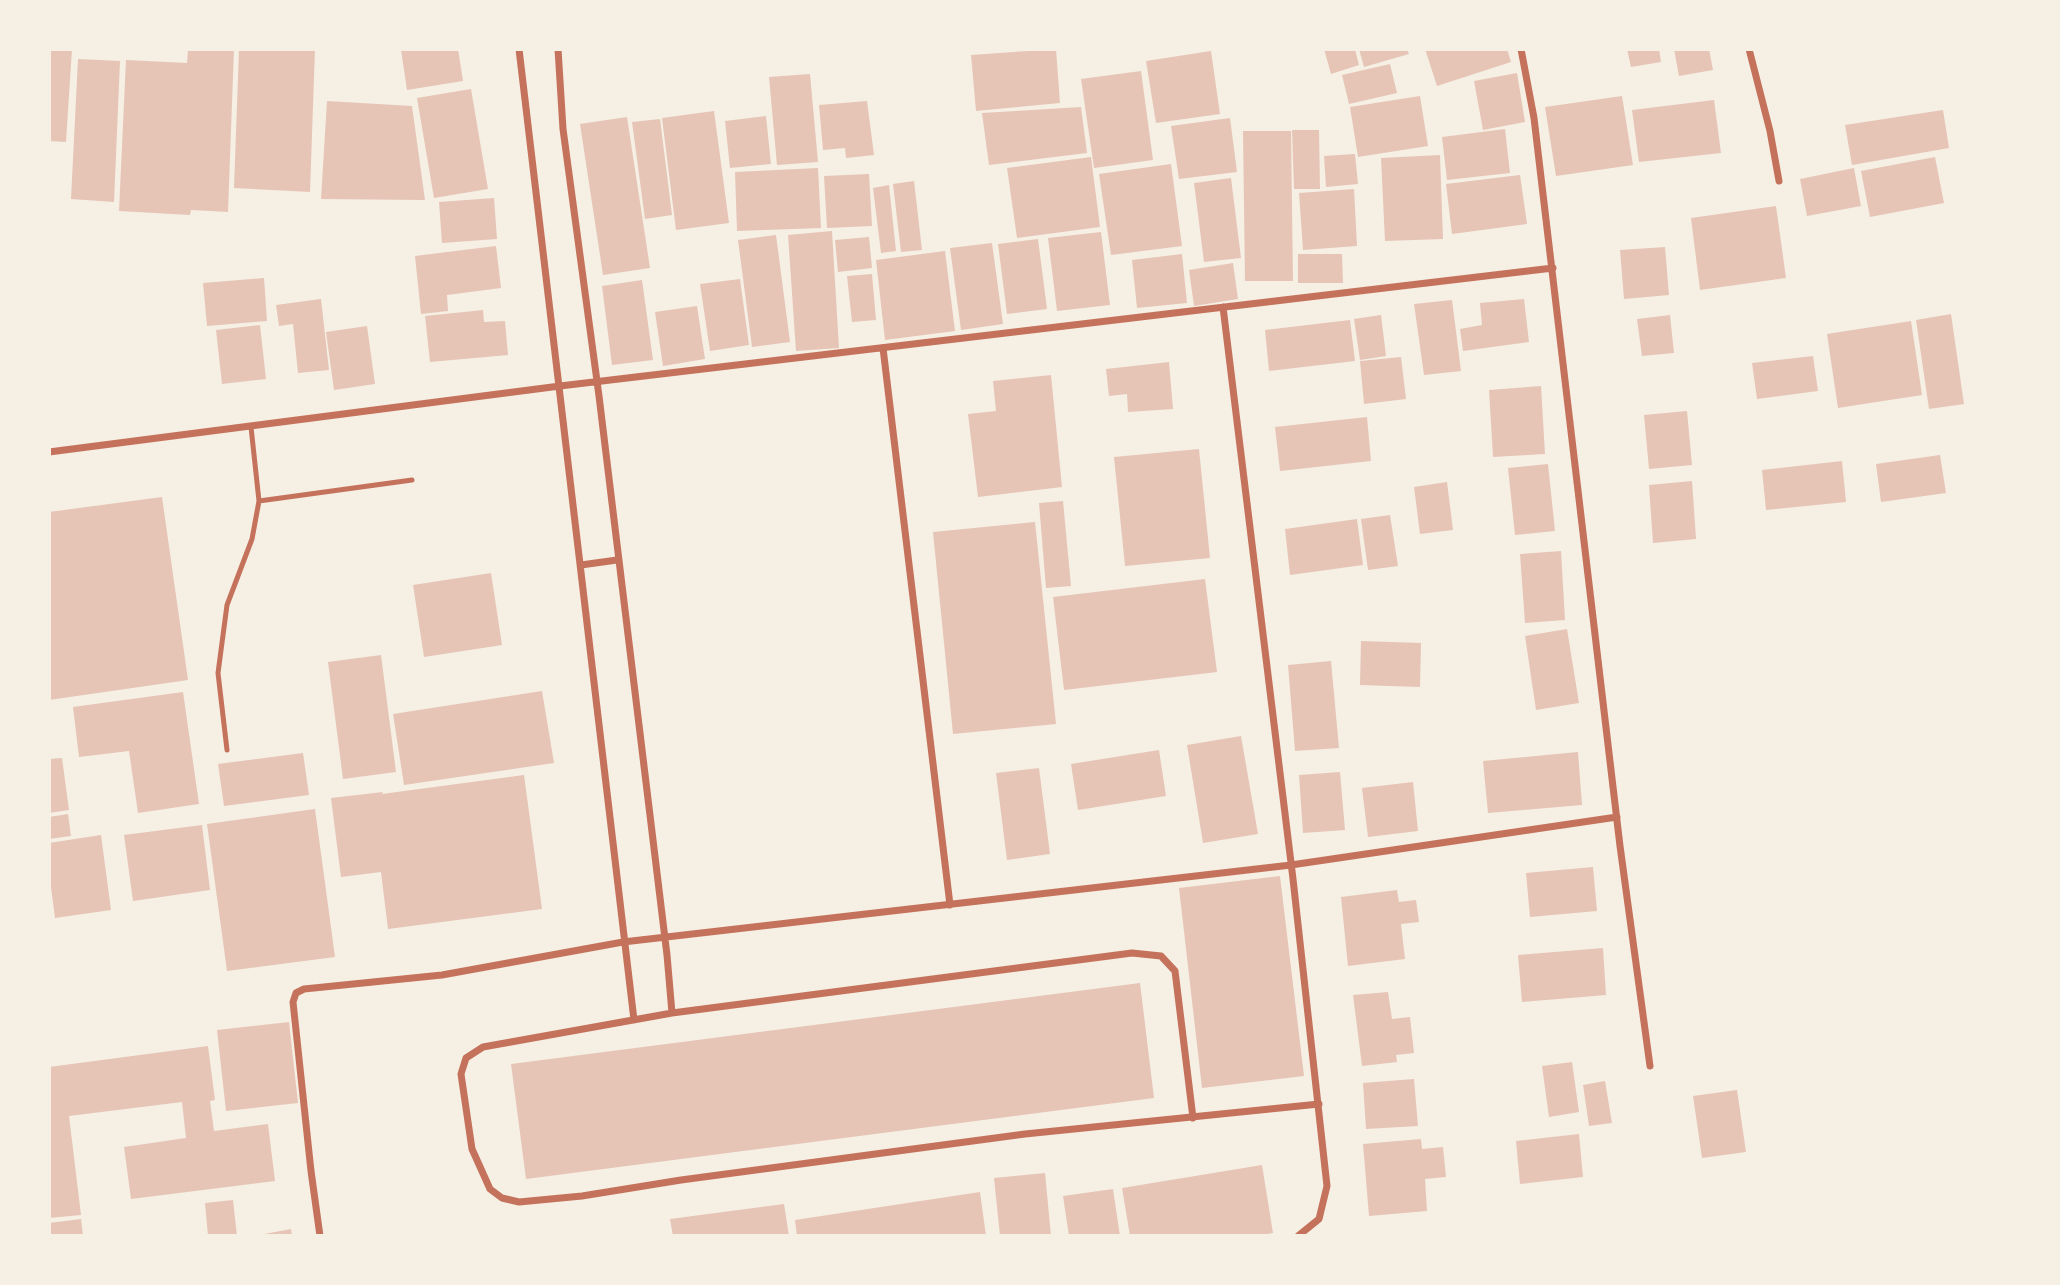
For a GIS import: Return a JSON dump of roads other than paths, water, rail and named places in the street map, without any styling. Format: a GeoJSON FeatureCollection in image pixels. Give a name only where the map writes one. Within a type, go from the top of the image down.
{"type":"FeatureCollection","features":[{"type":"Feature","properties":{"kind":"street"},"geometry":{"type":"LineString","coordinates":[[519,49],[634,1020]]}},
{"type":"Feature","properties":{"kind":"street"},"geometry":{"type":"LineString","coordinates":[[558,49],[563,129],[597,382],[672,1013]]}},
{"type":"Feature","properties":{"kind":"street"},"geometry":{"type":"LineString","coordinates":[[1521,49],[1534,118],[1617,817],[1650,1066]]}},
{"type":"Feature","properties":{"kind":"street"},"geometry":{"type":"LineString","coordinates":[[1749,49],[1770,131],[1779,181]]}},
{"type":"Feature","properties":{"kind":"street"},"geometry":{"type":"LineString","coordinates":[[49,452],[560,386],[1553,268]]}},
{"type":"Feature","properties":{"kind":"street"},"geometry":{"type":"LineString","coordinates":[[1223,307],[1327,1186],[1319,1219],[1298,1236]]}},
{"type":"Feature","properties":{"kind":"street"},"geometry":{"type":"LineString","coordinates":[[883,348],[950,905]]}},
{"type":"Feature","properties":{"kind":"street"},"geometry":{"type":"LineString","coordinates":[[581,565],[617,560]]}},
{"type":"Feature","properties":{"kind":"street"},"geometry":{"type":"LineString","coordinates":[[320,1236],[293,1002],[296,993],[304,989],[442,975],[624,942],[1291,865],[1617,817]]}},
{"type":"Feature","properties":{"kind":"street"},"geometry":{"type":"LineString","coordinates":[[1193,1118],[1175,971],[1161,956],[1132,953],[672,1013],[483,1046],[466,1058],[461,1074],[472,1149],[490,1189],[502,1198],[519,1202],[1025,1134],[1193,1118],[1319,1104]]}},
{"type":"Feature","properties":{"kind":"lane"},"geometry":{"type":"LineString","coordinates":[[227,750],[218,673],[227,606],[252,539],[259,501],[251,427]]}},
{"type":"Feature","properties":{"kind":"lane"},"geometry":{"type":"LineString","coordinates":[[259,501],[412,480]]}}]}
